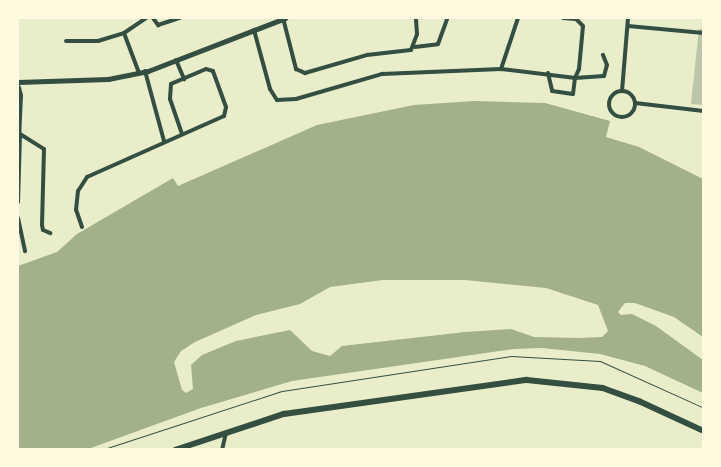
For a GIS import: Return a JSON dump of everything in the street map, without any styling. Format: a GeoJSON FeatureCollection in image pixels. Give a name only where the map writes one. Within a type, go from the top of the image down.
{"type":"FeatureCollection","features":[{"type":"Feature","properties":{"kind":"main road"},"geometry":{"type":"LineString","coordinates":[[18,82],[102,79],[142,72],[284,18]]}},
{"type":"Feature","properties":{"kind":"main road"},"geometry":{"type":"LineString","coordinates":[[18,87],[19,137]]}},
{"type":"Feature","properties":{"kind":"main road"},"geometry":{"type":"LineString","coordinates":[[175,450],[225,433],[311,413],[540,383],[603,391],[704,432]]}},
{"type":"Feature","properties":{"kind":"main road"},"geometry":{"type":"LineString","coordinates":[[185,450],[225,433]]}},
{"type":"Feature","properties":{"kind":"street"},"geometry":{"type":"LineString","coordinates":[[66,41],[98,41],[124,33],[146,18]]}},
{"type":"Feature","properties":{"kind":"street"},"geometry":{"type":"LineString","coordinates":[[153,18],[158,25],[180,18]]}},
{"type":"Feature","properties":{"kind":"street"},"geometry":{"type":"LineString","coordinates":[[284,18],[298,72],[375,54],[406,51],[415,47],[438,44],[447,19]]}},
{"type":"Feature","properties":{"kind":"street"},"geometry":{"type":"LineString","coordinates":[[415,47],[416,18]]}},
{"type":"Feature","properties":{"kind":"street"},"geometry":{"type":"LineString","coordinates":[[501,70],[518,18]]}},
{"type":"Feature","properties":{"kind":"street"},"geometry":{"type":"LineString","coordinates":[[548,73],[552,91],[573,94],[575,78],[579,69],[583,26],[576,20],[563,18]]}},
{"type":"Feature","properties":{"kind":"street"},"geometry":{"type":"LineString","coordinates":[[622,91],[628,18]]}},
{"type":"Feature","properties":{"kind":"street"},"geometry":{"type":"LineString","coordinates":[[628,26],[704,32]]}},
{"type":"Feature","properties":{"kind":"street"},"geometry":{"type":"LineString","coordinates":[[254,30],[270,89],[277,100],[296,99],[382,74],[501,70],[548,73],[575,78],[604,76],[607,65],[603,55]]}},
{"type":"Feature","properties":{"kind":"street"},"geometry":{"type":"LineString","coordinates":[[124,33],[142,72],[164,141]]}},
{"type":"Feature","properties":{"kind":"street"},"geometry":{"type":"LineString","coordinates":[[176,60],[184,79]]}},
{"type":"Feature","properties":{"kind":"street"},"geometry":{"type":"LineString","coordinates":[[82,227],[77,219],[77,202],[87,177],[164,141],[224,116],[226,107],[213,71],[206,70],[171,84],[169,90],[182,133]]}},
{"type":"Feature","properties":{"kind":"street"},"geometry":{"type":"LineString","coordinates":[[622,91],[632,96],[635,103],[630,114],[621,117],[613,113],[609,101],[614,94],[622,91]]}},
{"type":"Feature","properties":{"kind":"street"},"geometry":{"type":"LineString","coordinates":[[635,103],[704,111]]}},
{"type":"Feature","properties":{"kind":"street"},"geometry":{"type":"LineString","coordinates":[[18,202],[19,137],[44,149],[42,225],[43,230],[50,233]]}},
{"type":"Feature","properties":{"kind":"street"},"geometry":{"type":"LineString","coordinates":[[18,218],[25,251]]}},
{"type":"Feature","properties":{"kind":"street"},"geometry":{"type":"LineString","coordinates":[[222,450],[225,433]]}},
{"type":"Feature","properties":{"kind":"path"},"geometry":{"type":"LineString","coordinates":[[101,450],[282,391],[511,356],[600,361],[704,408]]}},
{"type":"Feature","properties":{"kind":"shaded area"},"geometry":{"type":"Polygon","coordinates":[[[474,101],[545,103],[610,121],[606,137],[639,147],[703,179],[703,337],[674,317],[635,303],[625,303],[618,312],[621,315],[632,314],[656,326],[703,360],[703,393],[645,366],[600,354],[542,348],[514,349],[292,381],[201,408],[88,449],[18,449],[18,266],[57,252],[77,234],[173,178],[178,186],[317,125],[414,105],[474,101]],[[383,280],[330,287],[300,304],[256,315],[195,342],[181,351],[174,362],[182,390],[186,393],[193,389],[191,365],[202,355],[236,341],[290,330],[312,351],[330,356],[342,346],[465,332],[511,329],[534,337],[579,338],[602,337],[608,331],[598,305],[546,288],[465,280],[383,280]]]}},
{"type":"Feature","properties":{"kind":"building"},"geometry":{"type":"Polygon","coordinates":[[[699,29],[704,29],[704,105],[691,104],[699,29]]]}}]}
